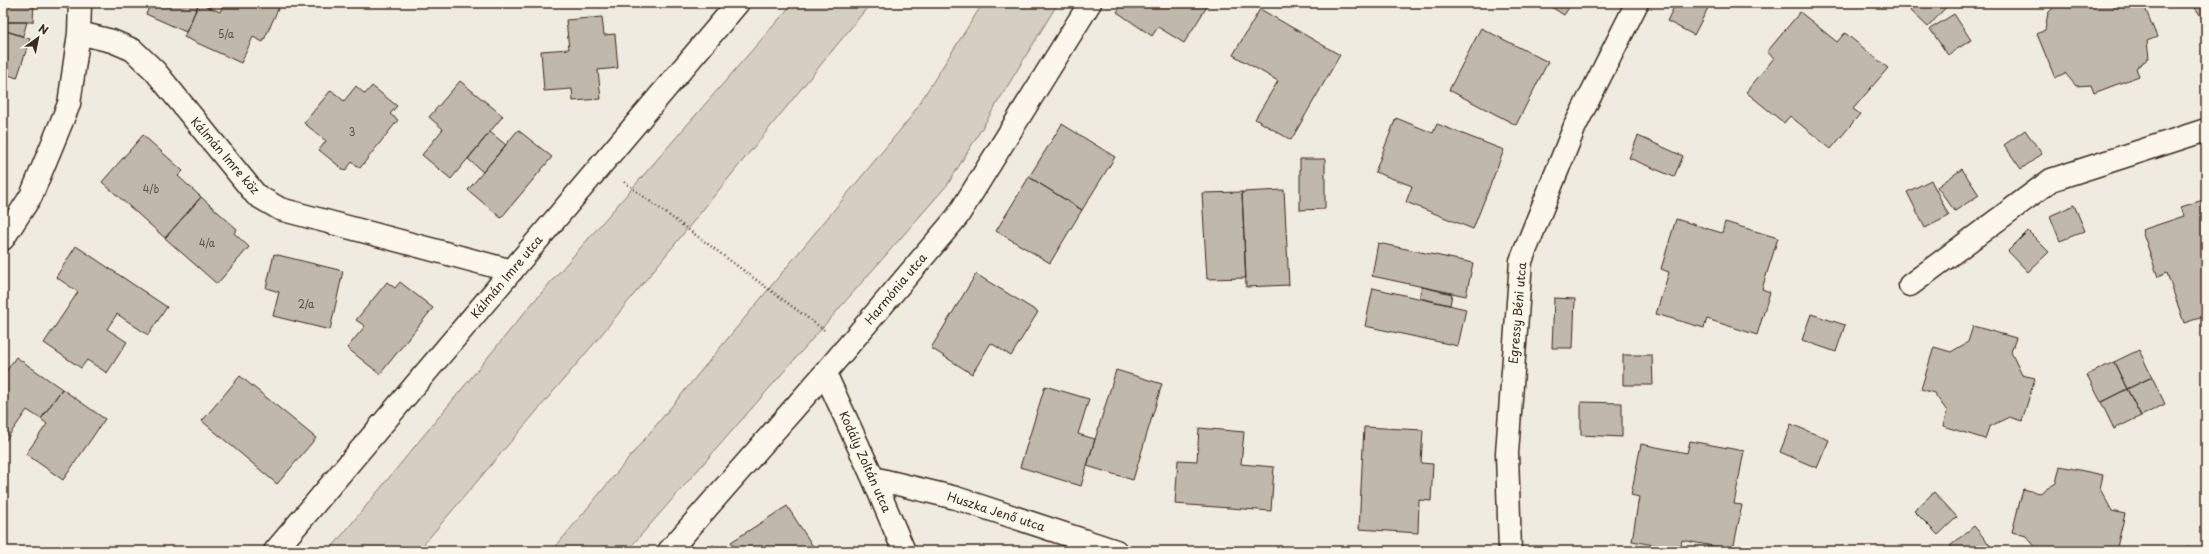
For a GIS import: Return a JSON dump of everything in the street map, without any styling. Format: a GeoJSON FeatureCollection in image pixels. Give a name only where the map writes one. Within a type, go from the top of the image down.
{"type":"FeatureCollection","features":[{"type":"Feature","properties":{"kind":"street"},"geometry":{"type":"LineString","coordinates":[[3,239],[31,196],[69,104],[79,33],[80,3]]}},
{"type":"Feature","properties":{"kind":"street","name":"Kálmán Imre utca"},"geometry":{"type":"LineString","coordinates":[[275,551],[738,3]]}},
{"type":"Feature","properties":{"kind":"street","name":"Harmónia utca"},"geometry":{"type":"LineString","coordinates":[[669,551],[825,373],[958,217],[1090,3]]}},
{"type":"Feature","properties":{"kind":"street","name":"Egressy Béni utca"},"geometry":{"type":"LineString","coordinates":[[1510,551],[1507,453],[1521,261],[1575,126],[1637,3]]}},
{"type":"Feature","properties":{"kind":"street","name":"Kálmán Imre köz"},"geometry":{"type":"LineString","coordinates":[[79,33],[112,41],[133,50],[155,71],[256,195],[280,209],[512,271]]}},
{"type":"Feature","properties":{"kind":"street"},"geometry":{"type":"LineString","coordinates":[[1910,285],[2051,180],[2206,130]]}},
{"type":"Feature","properties":{"kind":"street","name":"Kodály Zoltán utca"},"geometry":{"type":"LineString","coordinates":[[825,373],[873,478],[904,551]]}},
{"type":"Feature","properties":{"kind":"street","name":"Huszka Jenő utca"},"geometry":{"type":"LineString","coordinates":[[873,478],[956,498],[1116,551]]}},
{"type":"Feature","properties":{"kind":"path"},"geometry":{"type":"LineString","coordinates":[[602,165],[847,347]]}},
{"type":"Feature","properties":{"kind":"shaded area"},"geometry":{"type":"Polygon","coordinates":[[[793,3],[871,3],[592,346],[418,551],[329,551],[529,307],[793,3]]]}},
{"type":"Feature","properties":{"kind":"shaded area"},"geometry":{"type":"Polygon","coordinates":[[[983,3],[1058,3],[948,184],[627,551],[552,551],[910,118],[983,3]]]}},
{"type":"Feature","properties":{"kind":"building"},"geometry":{"type":"Polygon","coordinates":[[[3,3],[34,3],[33,22],[3,22],[3,3]]]}},
{"type":"Feature","properties":{"kind":"building"},"geometry":{"type":"Polygon","coordinates":[[[151,3],[199,3],[186,32],[146,14],[151,3]]]}},
{"type":"Feature","properties":{"kind":"building"},"geometry":{"type":"Polygon","coordinates":[[[199,3],[220,12],[224,3],[270,3],[279,7],[263,42],[253,37],[241,63],[184,37],[199,3]]]}},
{"type":"Feature","properties":{"kind":"building"},"geometry":{"type":"Polygon","coordinates":[[[1123,3],[1205,3],[1208,5],[1184,43],[1158,27],[1152,36],[1117,12],[1123,3]]]}},
{"type":"Feature","properties":{"kind":"building"},"geometry":{"type":"Polygon","coordinates":[[[1545,3],[1572,3],[1564,15],[1545,3]]]}},
{"type":"Feature","properties":{"kind":"building"},"geometry":{"type":"Polygon","coordinates":[[[1676,3],[1697,3],[1708,8],[1694,35],[1667,21],[1676,3]]]}},
{"type":"Feature","properties":{"kind":"building"},"geometry":{"type":"Polygon","coordinates":[[[1910,3],[1945,3],[1948,5],[1928,27],[1907,7],[1910,3]]]}},
{"type":"Feature","properties":{"kind":"building"},"geometry":{"type":"Polygon","coordinates":[[[2058,3],[2143,3],[2157,37],[2147,41],[2149,58],[2136,68],[2139,76],[2094,93],[2091,85],[2076,86],[2065,73],[2055,78],[2037,34],[2045,30],[2048,13],[2058,3]]]}},
{"type":"Feature","properties":{"kind":"building"},"geometry":{"type":"Polygon","coordinates":[[[2192,3],[2206,3],[2206,24],[2192,3]]]}},
{"type":"Feature","properties":{"kind":"building"},"geometry":{"type":"Polygon","coordinates":[[[1260,9],[1340,55],[1291,140],[1255,119],[1278,81],[1233,55],[1260,9]]]}},
{"type":"Feature","properties":{"kind":"building"},"geometry":{"type":"Polygon","coordinates":[[[1800,12],[1837,42],[1845,33],[1888,68],[1853,109],[1860,114],[1831,149],[1790,116],[1784,123],[1746,92],[1774,58],[1767,52],[1800,12]]]}},
{"type":"Feature","properties":{"kind":"building"},"geometry":{"type":"Polygon","coordinates":[[[1954,14],[1971,40],[1948,55],[1930,29],[1954,14]]]}},
{"type":"Feature","properties":{"kind":"building"},"geometry":{"type":"Polygon","coordinates":[[[602,17],[604,35],[615,34],[618,68],[598,70],[601,99],[573,101],[572,89],[544,91],[541,51],[569,49],[566,20],[602,17]]]}},
{"type":"Feature","properties":{"kind":"building"},"geometry":{"type":"Polygon","coordinates":[[[3,22],[27,22],[23,36],[3,30],[3,22]]]}},
{"type":"Feature","properties":{"kind":"building"},"geometry":{"type":"Polygon","coordinates":[[[1481,28],[1548,62],[1516,125],[1449,90],[1481,28]]]}},
{"type":"Feature","properties":{"kind":"building"},"geometry":{"type":"Polygon","coordinates":[[[3,30],[30,39],[17,78],[3,73],[3,30]]]}},
{"type":"Feature","properties":{"kind":"building"},"geometry":{"type":"Polygon","coordinates":[[[460,81],[503,116],[451,179],[422,155],[443,129],[429,117],[460,81]]]}},
{"type":"Feature","properties":{"kind":"building"},"geometry":{"type":"Polygon","coordinates":[[[356,86],[365,94],[372,86],[397,106],[390,114],[398,120],[360,168],[352,162],[345,171],[319,150],[326,141],[304,123],[331,90],[344,101],[356,86]]]}},
{"type":"Feature","properties":{"kind":"building"},"geometry":{"type":"Polygon","coordinates":[[[1396,118],[1433,133],[1437,124],[1504,150],[1473,229],[1406,202],[1412,186],[1375,172],[1396,118]]]}},
{"type":"Feature","properties":{"kind":"building"},"geometry":{"type":"Polygon","coordinates":[[[1062,124],[1115,157],[1082,210],[1029,177],[1062,124]]]}},
{"type":"Feature","properties":{"kind":"building"},"geometry":{"type":"Polygon","coordinates":[[[518,130],[552,157],[501,218],[468,190],[518,130]]]}},
{"type":"Feature","properties":{"kind":"building"},"geometry":{"type":"Polygon","coordinates":[[[2025,130],[2042,154],[2021,169],[2004,145],[2025,130]]]}},
{"type":"Feature","properties":{"kind":"building"},"geometry":{"type":"Polygon","coordinates":[[[490,132],[506,145],[483,172],[468,159],[490,132]]]}},
{"type":"Feature","properties":{"kind":"building"},"geometry":{"type":"Polygon","coordinates":[[[143,135],[183,171],[178,176],[201,197],[165,238],[102,182],[143,135]]]}},
{"type":"Feature","properties":{"kind":"building"},"geometry":{"type":"Polygon","coordinates":[[[1638,136],[1683,156],[1674,177],[1629,158],[1638,136]]]}},
{"type":"Feature","properties":{"kind":"building"},"geometry":{"type":"Polygon","coordinates":[[[1300,159],[1325,159],[1325,209],[1300,210],[1300,159]]]}},
{"type":"Feature","properties":{"kind":"building"},"geometry":{"type":"Polygon","coordinates":[[[1962,169],[1979,195],[1955,211],[1937,187],[1962,169]]]}},
{"type":"Feature","properties":{"kind":"building"},"geometry":{"type":"Polygon","coordinates":[[[1029,177],[1082,210],[1050,263],[996,231],[1029,177]]]}},
{"type":"Feature","properties":{"kind":"building"},"geometry":{"type":"Polygon","coordinates":[[[1931,180],[1949,216],[1925,228],[1907,192],[1931,180]]]}},
{"type":"Feature","properties":{"kind":"building"},"geometry":{"type":"Polygon","coordinates":[[[1284,190],[1289,285],[1246,287],[1242,192],[1284,190]]]}},
{"type":"Feature","properties":{"kind":"building"},"geometry":{"type":"Polygon","coordinates":[[[1242,192],[1246,278],[1207,279],[1202,193],[1242,192]]]}},
{"type":"Feature","properties":{"kind":"building"},"geometry":{"type":"Polygon","coordinates":[[[201,197],[237,229],[234,233],[249,247],[217,284],[165,238],[201,197]]]}},
{"type":"Feature","properties":{"kind":"building"},"geometry":{"type":"Polygon","coordinates":[[[2206,199],[2206,316],[2184,323],[2167,273],[2158,277],[2142,230],[2184,216],[2181,207],[2206,199]]]}},
{"type":"Feature","properties":{"kind":"building"},"geometry":{"type":"Polygon","coordinates":[[[2074,205],[2085,231],[2060,241],[2050,216],[2074,205]]]}},
{"type":"Feature","properties":{"kind":"building"},"geometry":{"type":"Polygon","coordinates":[[[1676,219],[1722,233],[1725,222],[1778,238],[1762,289],[1770,292],[1757,335],[1707,319],[1704,328],[1656,314],[1669,272],[1661,269],[1676,219]]]}},
{"type":"Feature","properties":{"kind":"building"},"geometry":{"type":"Polygon","coordinates":[[[2028,231],[2049,252],[2028,272],[2008,251],[2028,231]]]}},
{"type":"Feature","properties":{"kind":"building"},"geometry":{"type":"Polygon","coordinates":[[[1378,243],[1473,263],[1466,296],[1372,276],[1378,243]]]}},
{"type":"Feature","properties":{"kind":"building"},"geometry":{"type":"Polygon","coordinates":[[[76,246],[167,307],[148,335],[117,314],[107,329],[127,342],[107,373],[87,360],[81,368],[44,343],[78,292],[56,277],[76,246]]]}},
{"type":"Feature","properties":{"kind":"building"},"geometry":{"type":"Polygon","coordinates":[[[274,254],[343,271],[330,330],[273,316],[279,292],[266,288],[274,254]]]}},
{"type":"Feature","properties":{"kind":"building"},"geometry":{"type":"Polygon","coordinates":[[[976,274],[1038,312],[1011,356],[991,343],[972,374],[931,348],[976,274]]]}},
{"type":"Feature","properties":{"kind":"building"},"geometry":{"type":"Polygon","coordinates":[[[387,282],[395,288],[400,282],[433,308],[380,374],[347,348],[365,326],[356,320],[387,282]]]}},
{"type":"Feature","properties":{"kind":"building"},"geometry":{"type":"Polygon","coordinates":[[[1422,287],[1452,294],[1450,305],[1420,298],[1422,287]]]}},
{"type":"Feature","properties":{"kind":"building"},"geometry":{"type":"Polygon","coordinates":[[[1373,288],[1466,309],[1458,346],[1365,326],[1373,288]]]}},
{"type":"Feature","properties":{"kind":"building"},"geometry":{"type":"Polygon","coordinates":[[[1554,298],[1575,299],[1573,348],[1552,348],[1554,298]]]}},
{"type":"Feature","properties":{"kind":"building"},"geometry":{"type":"Polygon","coordinates":[[[1811,314],[1845,325],[1836,352],[1802,340],[1811,314]]]}},
{"type":"Feature","properties":{"kind":"building"},"geometry":{"type":"Polygon","coordinates":[[[1973,326],[2016,338],[2011,352],[2022,375],[2035,378],[2022,421],[2009,417],[1989,427],[1985,439],[1943,426],[1947,411],[1934,393],[1921,389],[1934,347],[1951,352],[1968,342],[1973,326]]]}},
{"type":"Feature","properties":{"kind":"building"},"geometry":{"type":"Polygon","coordinates":[[[2139,350],[2152,377],[2127,389],[2114,362],[2139,350]]]}},
{"type":"Feature","properties":{"kind":"building"},"geometry":{"type":"Polygon","coordinates":[[[1623,355],[1652,355],[1653,385],[1623,385],[1623,355]]]}},
{"type":"Feature","properties":{"kind":"building"},"geometry":{"type":"Polygon","coordinates":[[[16,357],[62,389],[41,419],[27,410],[3,444],[3,376],[16,357]]]}},
{"type":"Feature","properties":{"kind":"building"},"geometry":{"type":"Polygon","coordinates":[[[2114,362],[2127,389],[2101,402],[2087,375],[2114,362]]]}},
{"type":"Feature","properties":{"kind":"building"},"geometry":{"type":"Polygon","coordinates":[[[1116,370],[1162,384],[1133,480],[1087,466],[1116,370]]]}},
{"type":"Feature","properties":{"kind":"building"},"geometry":{"type":"Polygon","coordinates":[[[240,376],[316,438],[277,484],[202,421],[240,376]]]}},
{"type":"Feature","properties":{"kind":"building"},"geometry":{"type":"Polygon","coordinates":[[[2152,377],[2165,404],[2141,416],[2127,389],[2152,377]]]}},
{"type":"Feature","properties":{"kind":"building"},"geometry":{"type":"Polygon","coordinates":[[[1045,386],[1089,399],[1078,434],[1095,439],[1081,486],[1020,467],[1045,386]]]}},
{"type":"Feature","properties":{"kind":"building"},"geometry":{"type":"Polygon","coordinates":[[[62,389],[105,419],[63,480],[26,454],[47,424],[41,419],[62,389]]]}},
{"type":"Feature","properties":{"kind":"building"},"geometry":{"type":"Polygon","coordinates":[[[2127,389],[2141,416],[2114,429],[2101,402],[2127,389]]]}},
{"type":"Feature","properties":{"kind":"building"},"geometry":{"type":"Polygon","coordinates":[[[1581,402],[1622,403],[1622,437],[1581,435],[1581,402]]]}},
{"type":"Feature","properties":{"kind":"building"},"geometry":{"type":"Polygon","coordinates":[[[1791,424],[1829,440],[1817,468],[1780,452],[1791,424]]]}},
{"type":"Feature","properties":{"kind":"building"},"geometry":{"type":"Polygon","coordinates":[[[1364,427],[1423,430],[1421,463],[1433,464],[1431,501],[1419,500],[1418,533],[1359,529],[1364,427]]]}},
{"type":"Feature","properties":{"kind":"building"},"geometry":{"type":"Polygon","coordinates":[[[1199,428],[1244,432],[1241,464],[1274,467],[1271,511],[1175,504],[1178,460],[1197,461],[1199,428]]]}},
{"type":"Feature","properties":{"kind":"building"},"geometry":{"type":"Polygon","coordinates":[[[1690,441],[1744,451],[1734,504],[1742,505],[1733,550],[1682,540],[1680,550],[1632,541],[1639,497],[1631,495],[1641,444],[1687,453],[1690,441]]]}},
{"type":"Feature","properties":{"kind":"building"},"geometry":{"type":"Polygon","coordinates":[[[2060,466],[2103,475],[2100,489],[2112,511],[2125,514],[2116,551],[2039,551],[2026,536],[2012,532],[2023,489],[2040,493],[2056,483],[2060,466]]]}},
{"type":"Feature","properties":{"kind":"building"},"geometry":{"type":"Polygon","coordinates":[[[1934,492],[1957,517],[1938,535],[1914,511],[1934,492]]]}},
{"type":"Feature","properties":{"kind":"building"},"geometry":{"type":"Polygon","coordinates":[[[787,506],[816,551],[737,551],[731,542],[787,506]]]}},
{"type":"Feature","properties":{"kind":"building"},"geometry":{"type":"Polygon","coordinates":[[[1974,526],[1993,549],[1990,551],[1954,551],[1950,546],[1974,526]]]}},
{"type":"Feature","properties":{"kind":"building"},"geometry":{"type":"Polygon","coordinates":[[[713,545],[721,551],[708,551],[713,545]]]}},
{"type":"Feature","properties":{"kind":"building"},"geometry":{"type":"Polygon","coordinates":[[[2189,546],[2190,551],[2171,551],[2189,546]]]}}]}
